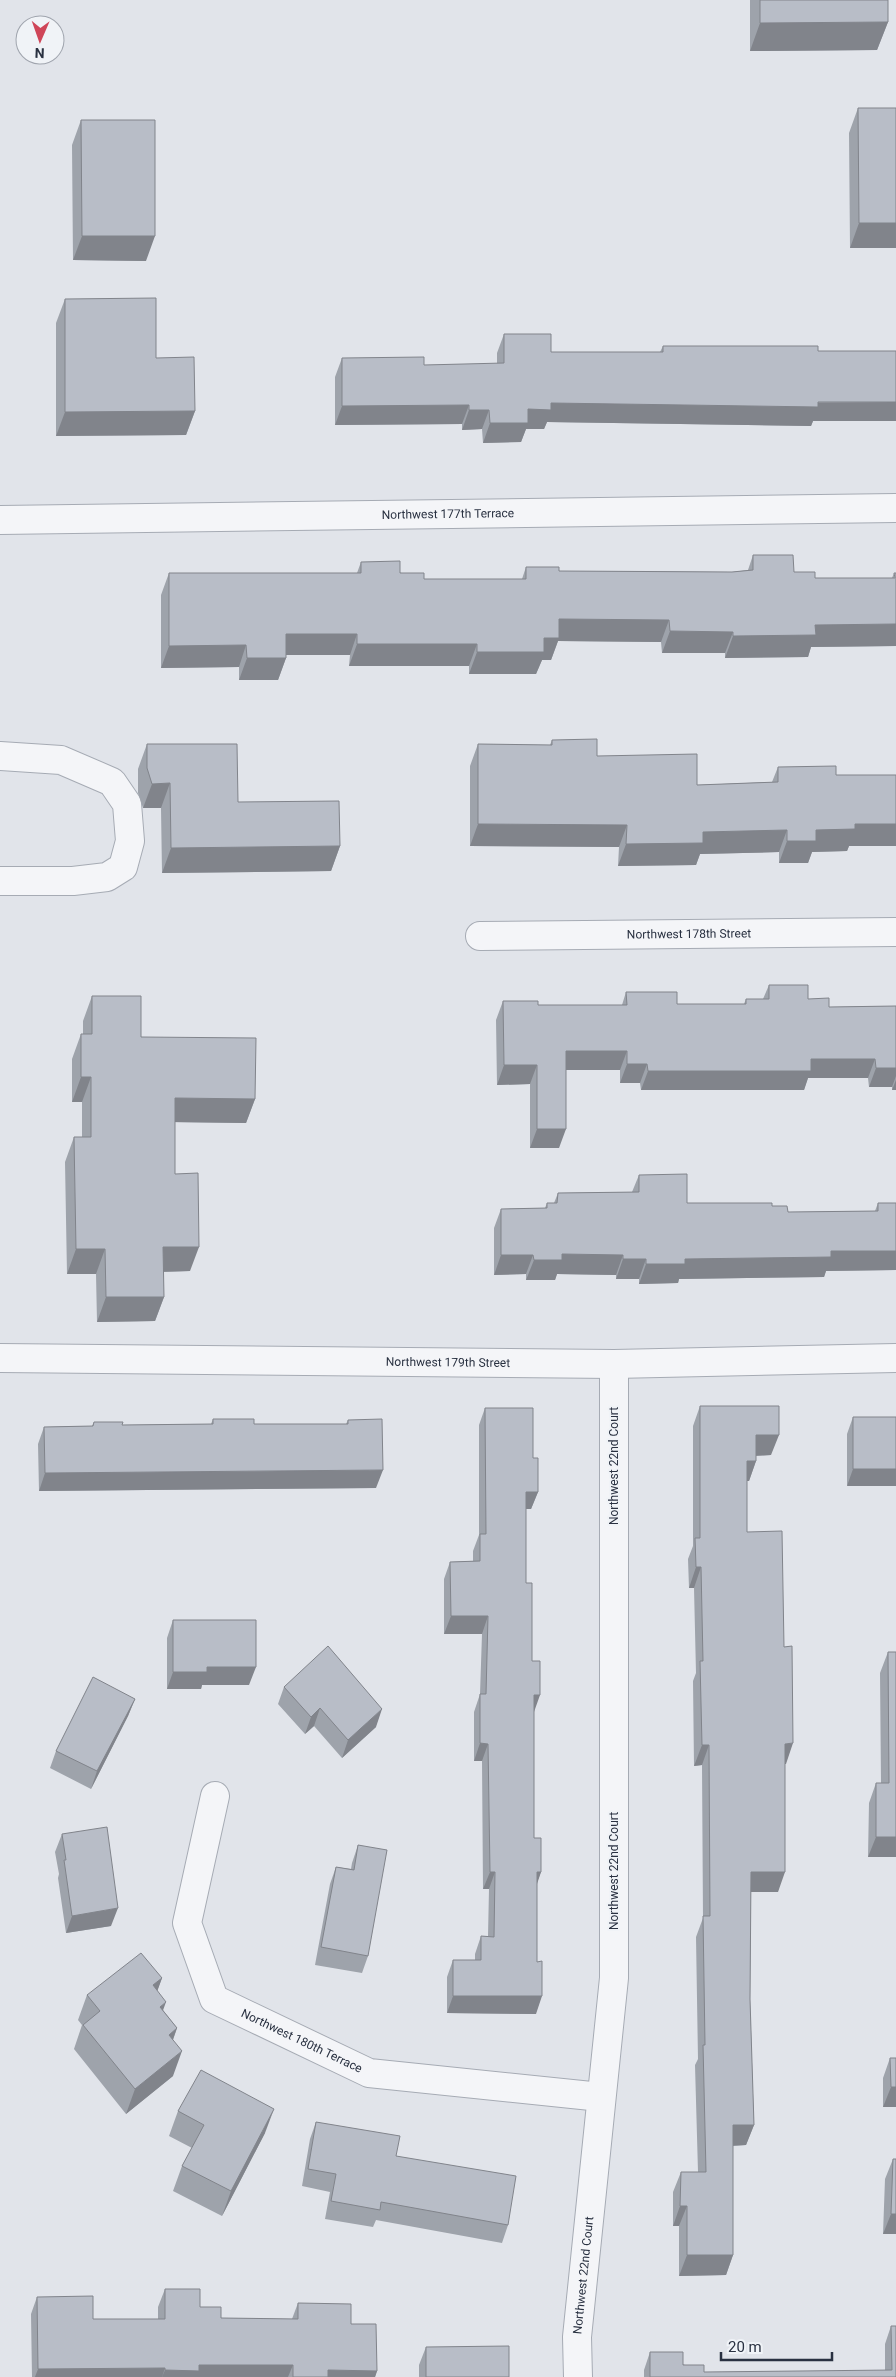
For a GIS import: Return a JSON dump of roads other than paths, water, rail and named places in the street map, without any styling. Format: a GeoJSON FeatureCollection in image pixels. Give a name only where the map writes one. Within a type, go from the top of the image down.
{"type":"FeatureCollection","features":[{"type":"Feature","properties":{"kind":"street","name":"Northwest 177th Terrace"},"geometry":{"type":"LineString","coordinates":[[0,520],[896,508]]}},
{"type":"Feature","properties":{"kind":"street"},"geometry":{"type":"LineString","coordinates":[[0,756],[61,760],[112,782],[127,804],[130,841],[123,867],[107,876],[73,882],[0,881]]}},
{"type":"Feature","properties":{"kind":"street","name":"Northwest 178th Street"},"geometry":{"type":"LineString","coordinates":[[480,936],[896,932]]}},
{"type":"Feature","properties":{"kind":"street","name":"Northwest 179th Street"},"geometry":{"type":"LineString","coordinates":[[0,1358],[614,1364],[896,1358]]}},
{"type":"Feature","properties":{"kind":"street","name":"Northwest 22nd Court"},"geometry":{"type":"LineString","coordinates":[[578,2377],[577,2337],[614,1978],[614,1364]]}},
{"type":"Feature","properties":{"kind":"street","name":"Northwest 180th Terrace"},"geometry":{"type":"LineString","coordinates":[[215,1796],[188,1922],[214,1999],[369,2073],[601,2097]]}}]}
